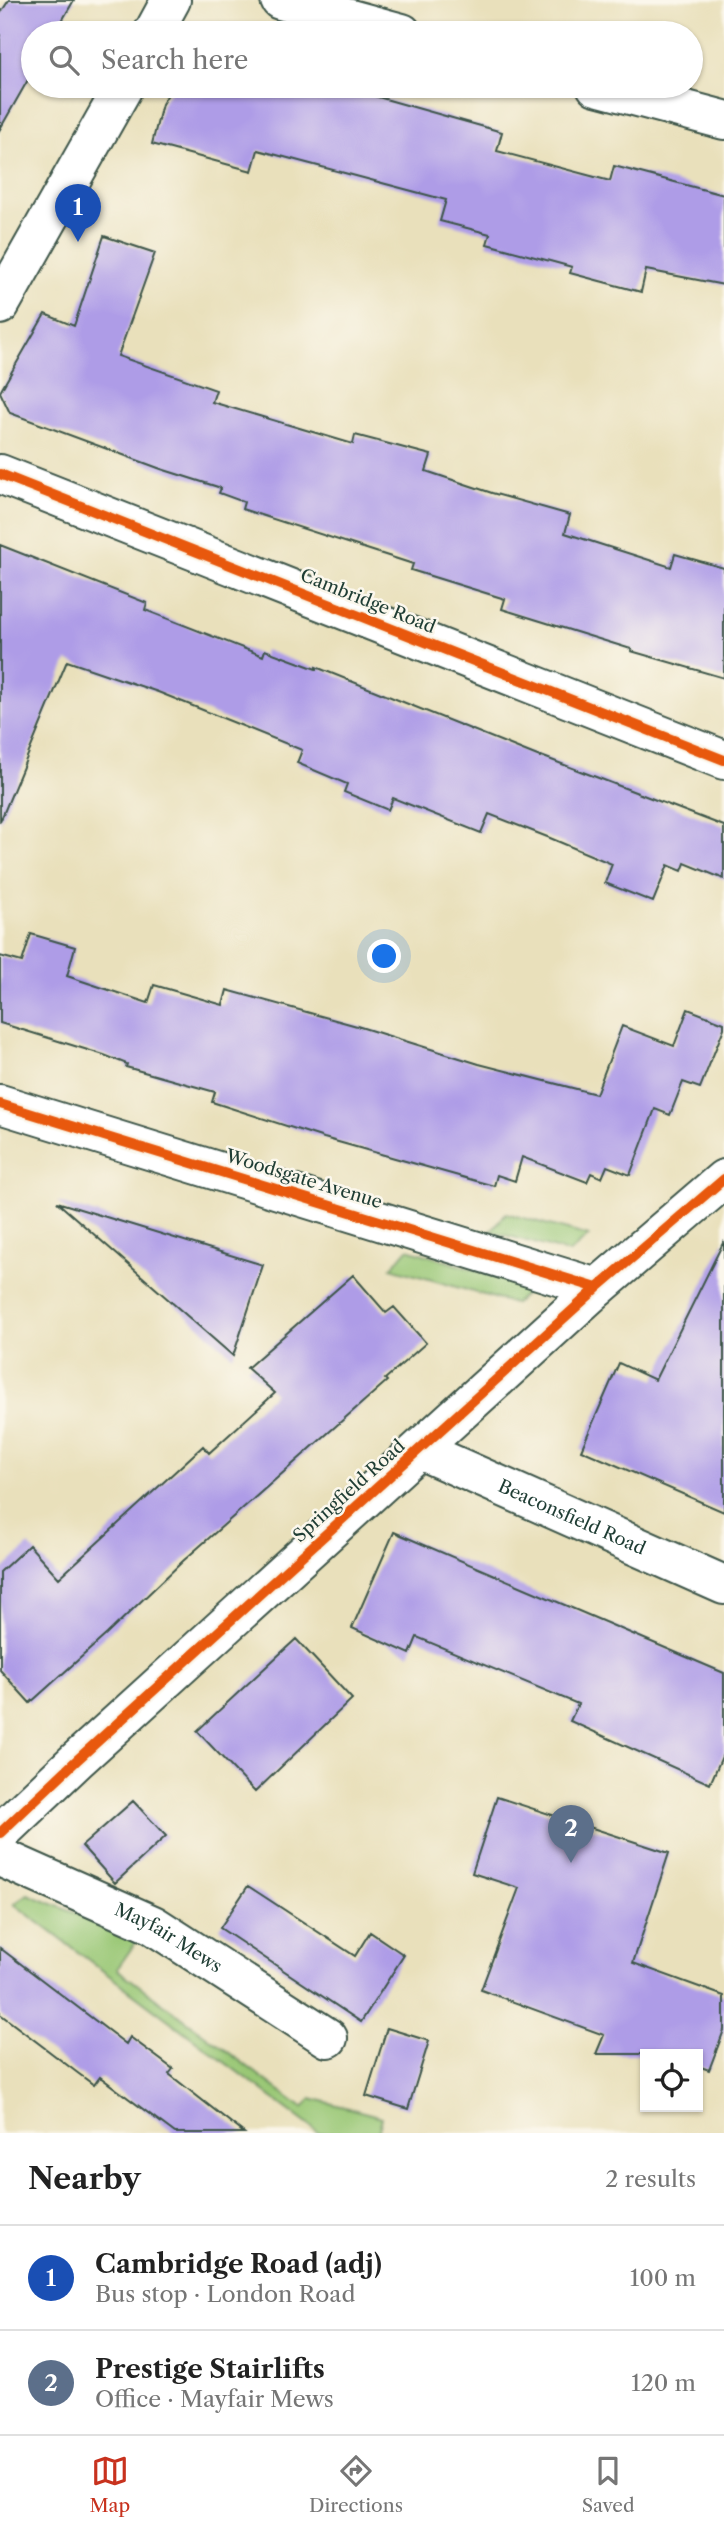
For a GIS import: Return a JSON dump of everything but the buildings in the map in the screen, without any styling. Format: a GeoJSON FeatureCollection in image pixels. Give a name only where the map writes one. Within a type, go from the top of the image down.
{"type":"FeatureCollection","features":[{"type":"Feature","properties":{"kind":"street"},"geometry":{"type":"LineString","coordinates":[[160,21],[171,0]]}},
{"type":"Feature","properties":{"kind":"street"},"geometry":{"type":"LineString","coordinates":[[280,0],[358,21]]}},
{"type":"Feature","properties":{"kind":"street"},"geometry":{"type":"LineString","coordinates":[[0,305],[117,98]]}},
{"type":"Feature","properties":{"kind":"street"},"geometry":{"type":"LineString","coordinates":[[641,98],[724,120]]}},
{"type":"Feature","properties":{"kind":"street","name":"Cambridge Road"},"geometry":{"type":"LineString","coordinates":[[0,474],[724,760]]}},
{"type":"Feature","properties":{"kind":"street","name":"Woodsgate Avenue"},"geometry":{"type":"LineString","coordinates":[[0,1104],[597,1288]]}},
{"type":"Feature","properties":{"kind":"street","name":"Springfield Road"},"geometry":{"type":"LineString","coordinates":[[0,1833],[597,1288],[724,1178]]}},
{"type":"Feature","properties":{"kind":"street","name":"Beaconsfield Road"},"geometry":{"type":"LineString","coordinates":[[420,1450],[724,1585]]}},
{"type":"Feature","properties":{"kind":"street","name":"Mayfair Mews"},"geometry":{"type":"LineString","coordinates":[[0,1857],[153,1925],[328,2038]]}},
{"type":"Feature","properties":{"kind":"green space"},"geometry":{"type":"Polygon","coordinates":[[[506,1213],[589,1236],[569,1253],[491,1231],[506,1213]]]}},
{"type":"Feature","properties":{"kind":"green space"},"geometry":{"type":"Polygon","coordinates":[[[408,1249],[531,1288],[515,1304],[391,1268],[408,1249]]]}},
{"type":"Feature","properties":{"kind":"green space"},"geometry":{"type":"Polygon","coordinates":[[[28,1894],[138,1939],[117,1969],[303,2108],[311,2098],[382,2117],[378,2133],[319,2133],[14,1904],[28,1894]]]}},
{"type":"Feature","properties":{"kind":"cycle path"},"geometry":{"type":"LineString","coordinates":[[0,474],[724,760]]}},
{"type":"Feature","properties":{"kind":"cycle path"},"geometry":{"type":"LineString","coordinates":[[0,1104],[597,1288]]}},
{"type":"Feature","properties":{"kind":"cycle path"},"geometry":{"type":"LineString","coordinates":[[0,1833],[597,1288],[724,1179]]}},
{"type":"Feature","properties":{"kind":"place","name":"Cambridge Road (adj)"},"geometry":{"type":"Point","coordinates":[78,242]}},
{"type":"Feature","properties":{"kind":"place","name":"Prestige Stairlifts"},"geometry":{"type":"Point","coordinates":[571,1863]}}]}
